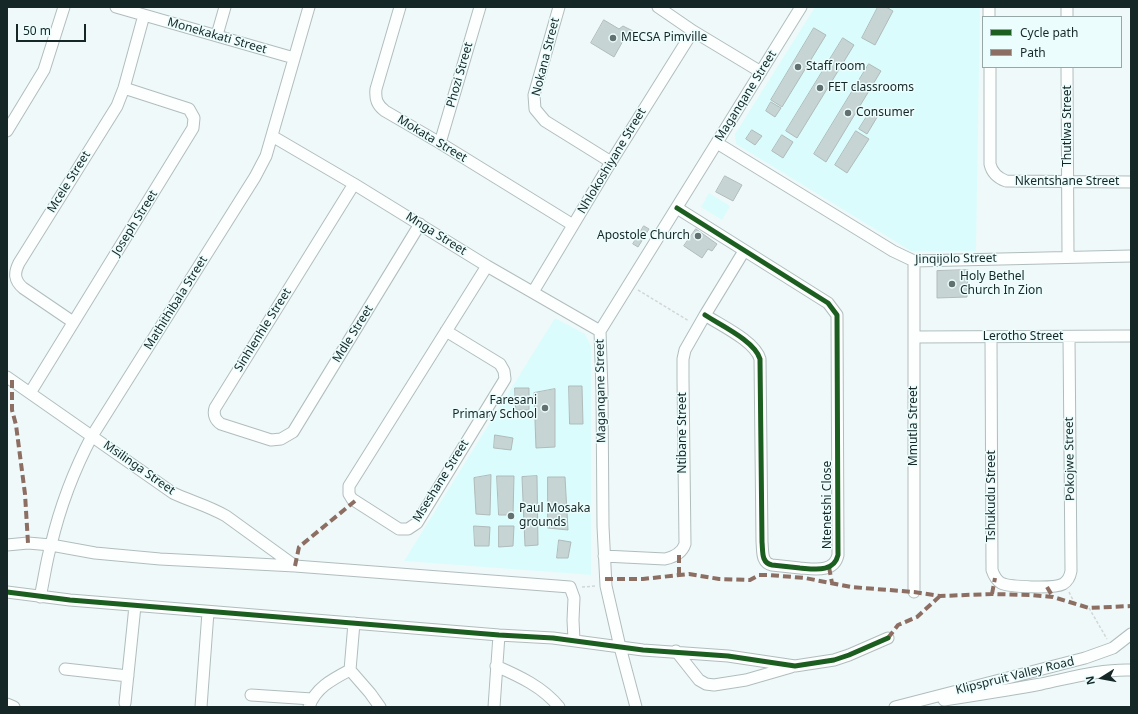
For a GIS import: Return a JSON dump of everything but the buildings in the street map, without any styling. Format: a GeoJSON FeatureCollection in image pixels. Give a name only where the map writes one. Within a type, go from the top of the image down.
{"type":"FeatureCollection","features":[{"type":"Feature","properties":{"kind":"street"},"geometry":{"type":"LineString","coordinates":[[7,131],[44,70],[64,7]]}},
{"type":"Feature","properties":{"kind":"street","name":"Monekakati Street"},"geometry":{"type":"LineString","coordinates":[[116,7],[294,58]]}},
{"type":"Feature","properties":{"kind":"street"},"geometry":{"type":"LineString","coordinates":[[218,35],[225,7]]}},
{"type":"Feature","properties":{"kind":"street","name":"Mathithibala Street"},"geometry":{"type":"LineString","coordinates":[[40,597],[51,545],[66,494],[78,464],[92,436],[256,177],[266,156],[309,7]]}},
{"type":"Feature","properties":{"kind":"street","name":"Mokata Street"},"geometry":{"type":"LineString","coordinates":[[400,7],[378,84],[376,101],[385,111],[440,143],[573,226]]}},
{"type":"Feature","properties":{"kind":"street","name":"Phozi Street"},"geometry":{"type":"LineString","coordinates":[[440,143],[480,7]]}},
{"type":"Feature","properties":{"kind":"street","name":"Nokana Street"},"geometry":{"type":"LineString","coordinates":[[559,7],[534,95],[535,109],[545,121],[611,162]]}},
{"type":"Feature","properties":{"kind":"street"},"geometry":{"type":"LineString","coordinates":[[658,7],[693,31],[761,72]]}},
{"type":"Feature","properties":{"kind":"street","name":"Maganqane Street"},"geometry":{"type":"LineString","coordinates":[[636,707],[606,586],[604,556],[600,332],[800,7]]}},
{"type":"Feature","properties":{"kind":"street","name":"Mcele Street"},"geometry":{"type":"LineString","coordinates":[[73,322],[23,288],[16,280],[15,273],[19,263],[117,106],[124,88],[144,15]]}},
{"type":"Feature","properties":{"kind":"street","name":"Nhlokoshiyane Street"},"geometry":{"type":"LineString","coordinates":[[533,292],[611,162],[693,31]]}},
{"type":"Feature","properties":{"kind":"street","name":"Nkentshane Street"},"geometry":{"type":"LineString","coordinates":[[990,68],[990,164],[993,172],[999,178],[1006,181],[1068,183],[1131,182]]}},
{"type":"Feature","properties":{"kind":"street","name":"Thutlwa Street"},"geometry":{"type":"LineString","coordinates":[[1068,68],[1068,256]]}},
{"type":"Feature","properties":{"kind":"street","name":"Joseph Street"},"geometry":{"type":"LineString","coordinates":[[30,393],[194,126],[194,116],[185,106],[124,88]]}},
{"type":"Feature","properties":{"kind":"street","name":"Mnga Street"},"geometry":{"type":"LineString","coordinates":[[272,136],[354,184],[487,266],[600,332]]}},
{"type":"Feature","properties":{"kind":"street","name":"Jinqijolo Street"},"geometry":{"type":"LineString","coordinates":[[717,143],[893,251],[914,261],[1068,256],[1131,256]]}},
{"type":"Feature","properties":{"kind":"street","name":"Sinhlenhle Street"},"geometry":{"type":"LineString","coordinates":[[281,439],[267,439],[221,424],[215,418],[214,409],[354,184]]}},
{"type":"Feature","properties":{"kind":"street","name":"Ntenetshi Close"},"geometry":{"type":"LineString","coordinates":[[677,208],[828,303],[836,315],[838,555],[836,562],[829,567],[820,570],[772,565],[764,561],[762,542],[761,368],[759,356],[752,346],[743,339],[705,315]]}},
{"type":"Feature","properties":{"kind":"street","name":"Mdle Street"},"geometry":{"type":"LineString","coordinates":[[281,439],[293,432],[420,224]]}},
{"type":"Feature","properties":{"kind":"street","name":"Ntibane Street"},"geometry":{"type":"LineString","coordinates":[[604,556],[665,559],[674,557],[685,544],[683,359],[685,350],[744,251]]}},
{"type":"Feature","properties":{"kind":"street","name":"Mmutla Street"},"geometry":{"type":"LineString","coordinates":[[914,261],[914,592]]}},
{"type":"Feature","properties":{"kind":"street","name":"Mseshane Street"},"geometry":{"type":"LineString","coordinates":[[446,331],[500,364],[504,371],[504,379],[417,523],[408,529],[398,529],[352,499],[349,486],[446,331],[487,266]]}},
{"type":"Feature","properties":{"kind":"street","name":"Tshukudu Street"},"geometry":{"type":"LineString","coordinates":[[991,336],[993,574],[999,582],[1009,585],[1050,587],[1066,582]]}},
{"type":"Feature","properties":{"kind":"street","name":"Lerotho Street"},"geometry":{"type":"LineString","coordinates":[[914,337],[1131,336]]}},
{"type":"Feature","properties":{"kind":"street","name":"Pokojwe Street"},"geometry":{"type":"LineString","coordinates":[[1066,582],[1071,572],[1069,337]]}},
{"type":"Feature","properties":{"kind":"street","name":"Msilinga Street"},"geometry":{"type":"LineString","coordinates":[[7,377],[173,493],[216,510],[295,566]]}},
{"type":"Feature","properties":{"kind":"street"},"geometry":{"type":"LineString","coordinates":[[7,544],[28,543],[51,545],[95,553],[160,559],[295,566],[570,587],[574,598],[574,640]]}},
{"type":"Feature","properties":{"kind":"street"},"geometry":{"type":"LineString","coordinates":[[7,592],[40,597],[135,606],[574,640],[620,647],[728,656],[795,666]]}},
{"type":"Feature","properties":{"kind":"street"},"geometry":{"type":"LineString","coordinates":[[125,703],[135,606]]}},
{"type":"Feature","properties":{"kind":"street"},"geometry":{"type":"LineString","coordinates":[[201,707],[208,612]]}},
{"type":"Feature","properties":{"kind":"street"},"geometry":{"type":"LineString","coordinates":[[354,623],[350,670],[380,707]]}},
{"type":"Feature","properties":{"kind":"street","name":"Klipspruit Valley Road"},"geometry":{"type":"LineString","coordinates":[[895,707],[1085,658],[1113,648],[1131,634]]}},
{"type":"Feature","properties":{"kind":"street"},"geometry":{"type":"LineString","coordinates":[[494,707],[499,635]]}},
{"type":"Feature","properties":{"kind":"street"},"geometry":{"type":"LineString","coordinates":[[676,652],[702,683],[710,685],[746,680],[795,666],[834,660],[888,638]]}},
{"type":"Feature","properties":{"kind":"street"},"geometry":{"type":"LineString","coordinates":[[496,666],[526,679],[550,696],[559,707]]}},
{"type":"Feature","properties":{"kind":"street"},"geometry":{"type":"LineString","coordinates":[[65,669],[128,676]]}},
{"type":"Feature","properties":{"kind":"street"},"geometry":{"type":"LineString","coordinates":[[251,695],[310,703],[321,688],[350,670]]}},
{"type":"Feature","properties":{"kind":"street","name":"Klipspruit Valley Road"},"geometry":{"type":"LineString","coordinates":[[916,707],[935,702],[1088,675],[1120,670],[1131,670]]}},
{"type":"Feature","properties":{"kind":"street"},"geometry":{"type":"LineString","coordinates":[[7,704],[14,707]]}},
{"type":"Feature","properties":{"kind":"path"},"geometry":{"type":"LineString","coordinates":[[629,284],[698,327]]}},
{"type":"Feature","properties":{"kind":"path"},"geometry":{"type":"LineString","coordinates":[[1066,582],[1075,604]]}},
{"type":"Feature","properties":{"kind":"path"},"geometry":{"type":"LineString","coordinates":[[570,587],[606,586]]}},
{"type":"Feature","properties":{"kind":"path"},"geometry":{"type":"LineString","coordinates":[[1089,608],[1109,642]]}},
{"type":"Feature","properties":{"kind":"shaded area"},"geometry":{"type":"Polygon","coordinates":[[[815,7],[980,7],[976,251],[911,251],[736,144],[735,134],[815,7]]]}},
{"type":"Feature","properties":{"kind":"shaded area"},"geometry":{"type":"Polygon","coordinates":[[[709,193],[730,206],[722,220],[701,207],[709,193]]]}},
{"type":"Feature","properties":{"kind":"shaded area"},"geometry":{"type":"Polygon","coordinates":[[[555,318],[585,334],[591,346],[591,575],[404,561],[555,318]]]}},
{"type":"Feature","properties":{"kind":"marked path"},"geometry":{"type":"LineString","coordinates":[[12,380],[12,410],[16,425],[25,494],[28,543]]}},
{"type":"Feature","properties":{"kind":"marked path"},"geometry":{"type":"LineString","coordinates":[[295,566],[299,547],[355,501]]}},
{"type":"Feature","properties":{"kind":"marked path"},"geometry":{"type":"LineString","coordinates":[[679,553],[679,575]]}},
{"type":"Feature","properties":{"kind":"marked path"},"geometry":{"type":"LineString","coordinates":[[829,567],[832,583]]}},
{"type":"Feature","properties":{"kind":"marked path"},"geometry":{"type":"LineString","coordinates":[[605,579],[643,579],[689,574],[719,579],[750,580],[759,575],[769,575],[805,578],[851,587],[914,592],[940,596],[992,594],[1032,595],[1053,597],[1089,608],[1131,606]]}},
{"type":"Feature","properties":{"kind":"marked path"},"geometry":{"type":"LineString","coordinates":[[992,594],[995,578]]}},
{"type":"Feature","properties":{"kind":"marked path"},"geometry":{"type":"LineString","coordinates":[[1047,587],[1053,597]]}},
{"type":"Feature","properties":{"kind":"marked path"},"geometry":{"type":"LineString","coordinates":[[888,638],[898,625],[917,617],[940,596]]}},
{"type":"Feature","properties":{"kind":"cycle path"},"geometry":{"type":"LineString","coordinates":[[677,208],[828,303],[837,315],[838,555],[836,561],[828,567],[823,569],[811,569],[772,565],[768,564],[764,559],[762,542],[760,359],[757,352],[744,340],[705,315]]}},
{"type":"Feature","properties":{"kind":"cycle path"},"geometry":{"type":"LineString","coordinates":[[7,592],[70,600],[499,635],[553,638],[643,650],[728,656],[795,666],[834,660],[888,638]]}},
{"type":"Feature","properties":{"kind":"place","name":"MECSA Pimville"},"geometry":{"type":"Point","coordinates":[613,38]}},
{"type":"Feature","properties":{"kind":"place","name":"Staff room"},"geometry":{"type":"Point","coordinates":[798,67]}},
{"type":"Feature","properties":{"kind":"place","name":"FET classrooms"},"geometry":{"type":"Point","coordinates":[820,88]}},
{"type":"Feature","properties":{"kind":"place","name":"Consumer"},"geometry":{"type":"Point","coordinates":[848,113]}},
{"type":"Feature","properties":{"kind":"place","name":"Apostole Church"},"geometry":{"type":"Point","coordinates":[698,236]}},
{"type":"Feature","properties":{"kind":"place","name":"Holy Bethel Church In Zion"},"geometry":{"type":"Point","coordinates":[952,284]}},
{"type":"Feature","properties":{"kind":"place","name":"Faresani Primary School"},"geometry":{"type":"Point","coordinates":[545,408]}},
{"type":"Feature","properties":{"kind":"place","name":"Paul Mosaka grounds"},"geometry":{"type":"Point","coordinates":[511,516]}}]}
